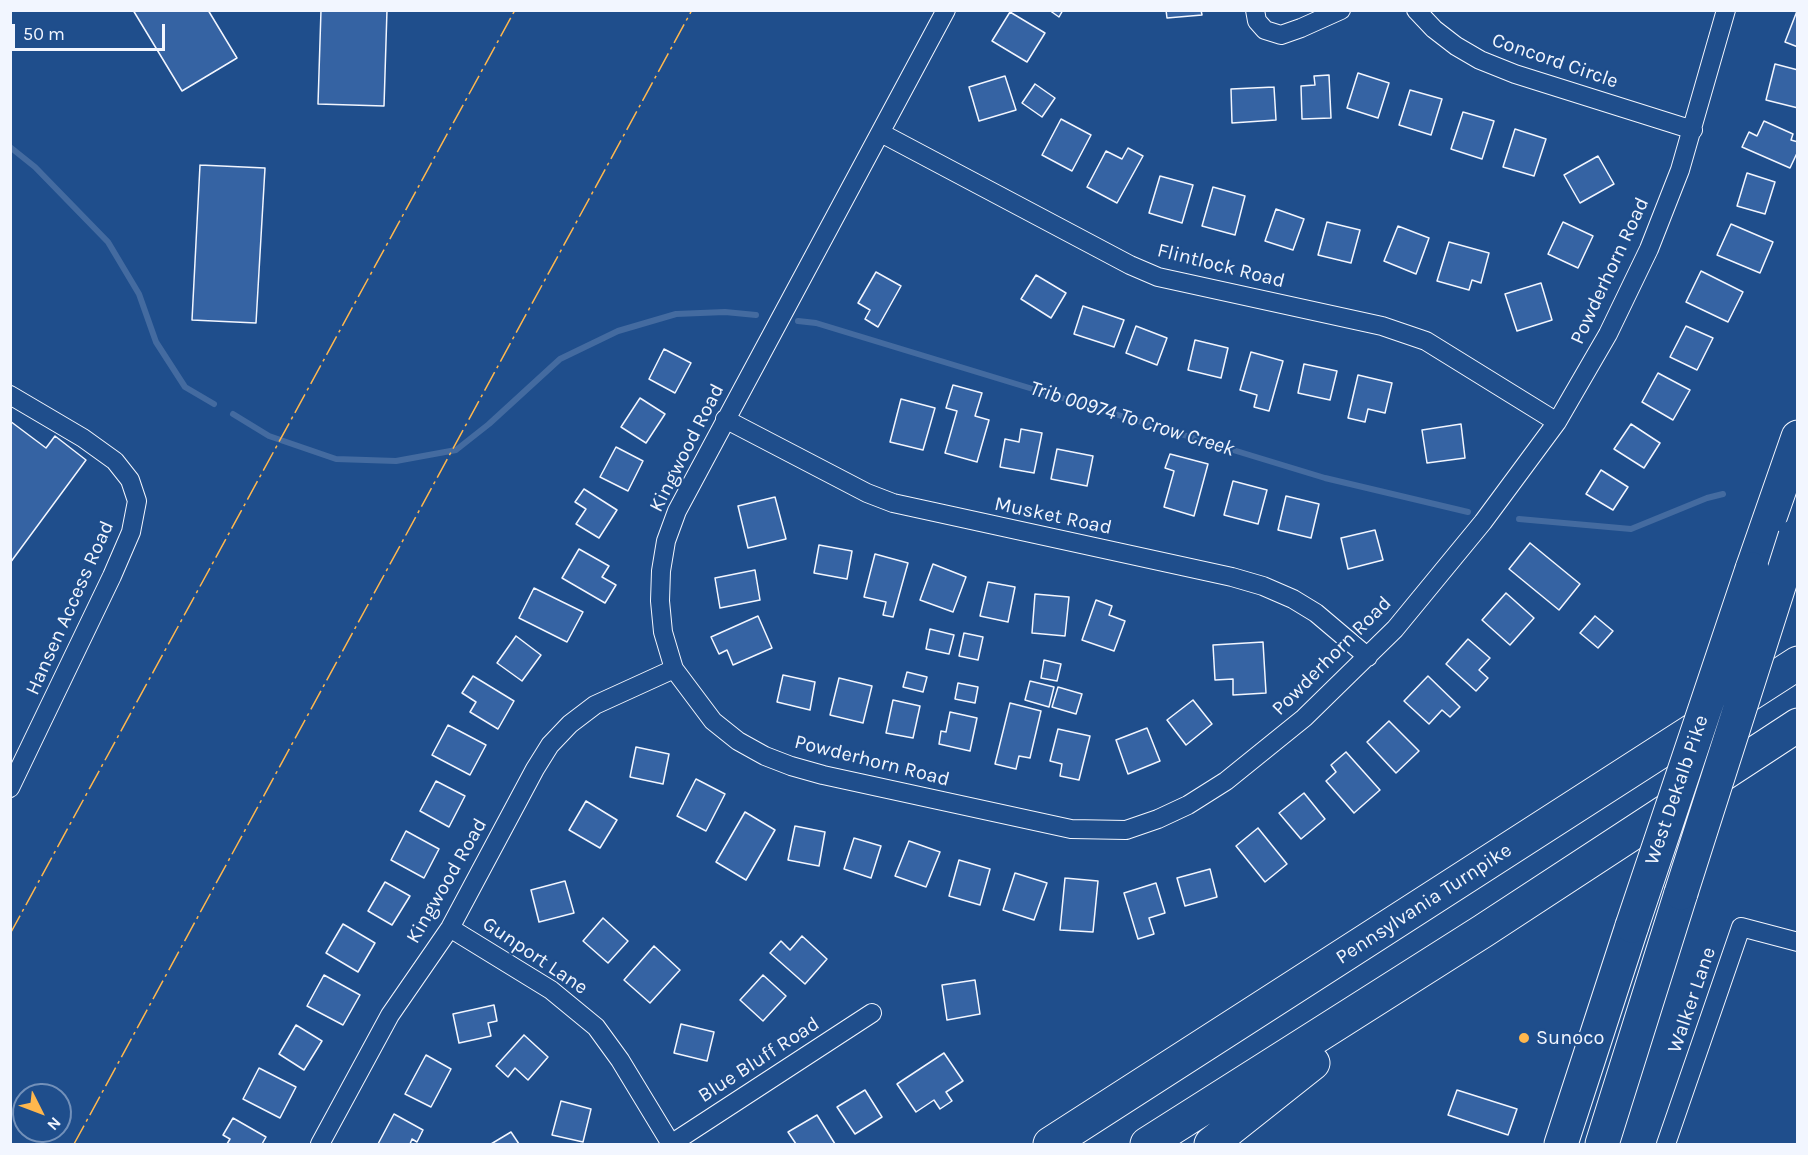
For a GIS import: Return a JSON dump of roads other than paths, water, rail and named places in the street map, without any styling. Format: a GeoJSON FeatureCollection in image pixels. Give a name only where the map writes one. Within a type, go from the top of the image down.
{"type":"FeatureCollection","features":[{"type":"Feature","properties":{"kind":"highway","name":"West Dekalb Pike"},"geometry":{"type":"LineString","coordinates":[[1562,1144],[1632,926],[1797,437]]}},
{"type":"Feature","properties":{"kind":"highway","name":"West Dekalb Pike"},"geometry":{"type":"LineString","coordinates":[[1602,1144],[1796,533]]}},
{"type":"Feature","properties":{"kind":"highway","name":"Pennsylvania Turnpike"},"geometry":{"type":"LineString","coordinates":[[1050,1144],[1797,663]]}},
{"type":"Feature","properties":{"kind":"highway"},"geometry":{"type":"LineString","coordinates":[[1147,1144],[1483,931],[1797,725]]}},
{"type":"Feature","properties":{"kind":"highway"},"geometry":{"type":"LineString","coordinates":[[1211,1144],[1277,1090],[1483,931]]}},
{"type":"Feature","properties":{"kind":"street","name":"Kingwood Road"},"geometry":{"type":"LineString","coordinates":[[320,1144],[390,1015],[450,928],[550,745],[570,724],[595,705],[674,669],[663,632],[660,601],[661,571],[666,541],[677,511],[946,10]]}},
{"type":"Feature","properties":{"kind":"street"},"geometry":{"type":"LineString","coordinates":[[1255,10],[1257,21],[1265,30],[1281,35],[1341,10]]}},
{"type":"Feature","properties":{"kind":"street","name":"Concord Circle"},"geometry":{"type":"LineString","coordinates":[[1416,10],[1434,29],[1456,46],[1480,60],[1515,74],[1693,130]]}},
{"type":"Feature","properties":{"kind":"street","name":"Powderhorn Road"},"geometry":{"type":"LineString","coordinates":[[674,669],[713,721],[738,741],[765,756],[823,775],[1071,829],[1126,830],[1188,805],[1265,752],[1368,657],[1425,594],[1483,522],[1557,423],[1608,334],[1644,259],[1680,170],[1726,10]]}},
{"type":"Feature","properties":{"kind":"street","name":"Flintlock Road"},"geometry":{"type":"LineString","coordinates":[[880,133],[1130,265],[1158,277],[1382,326],[1426,341],[1557,423]]}},
{"type":"Feature","properties":{"kind":"street","name":"Hansen Access Road"},"geometry":{"type":"LineString","coordinates":[[10,395],[83,438],[115,460],[130,480],[137,501],[131,532],[116,568],[10,788]]}},
{"type":"Feature","properties":{"kind":"street","name":"Musket Road"},"geometry":{"type":"LineString","coordinates":[[725,419],[867,493],[893,503],[1232,577],[1263,586],[1293,598],[1316,613],[1368,657]]}},
{"type":"Feature","properties":{"kind":"street","name":"Walker Lane"},"geometry":{"type":"LineString","coordinates":[[1666,1144],[1741,927],[1797,942]]}},
{"type":"Feature","properties":{"kind":"street","name":"Gunport Lane"},"geometry":{"type":"LineString","coordinates":[[450,928],[551,990],[596,1028],[620,1060],[671,1144]]}},
{"type":"Feature","properties":{"kind":"street","name":"Blue Bluff Road"},"geometry":{"type":"LineString","coordinates":[[671,1144],[872,1013]]}},
{"type":"Feature","properties":{"kind":"waterway","name":"Trib 00974 To Crow Creek"},"geometry":{"type":"LineString","coordinates":[[10,147],[35,167],[108,242],[139,294],[156,342],[185,387],[214,404]]}},
{"type":"Feature","properties":{"kind":"waterway","name":"Trib 00974 To Crow Creek"},"geometry":{"type":"LineString","coordinates":[[233,414],[269,436],[336,459],[396,461],[456,450],[489,424],[560,359],[618,331],[676,314],[725,312],[756,315]]}},
{"type":"Feature","properties":{"kind":"waterway","name":"Trib 00974 To Crow Creek"},"geometry":{"type":"LineString","coordinates":[[798,321],[816,323],[1325,478],[1468,512]]}},
{"type":"Feature","properties":{"kind":"waterway","name":"Trib 00974 To Crow Creek"},"geometry":{"type":"LineString","coordinates":[[1519,519],[1631,529],[1707,498],[1723,494]]}},
{"type":"Feature","properties":{"kind":"place","name":"Sunoco"},"geometry":{"type":"Point","coordinates":[1524,1038]}}]}
